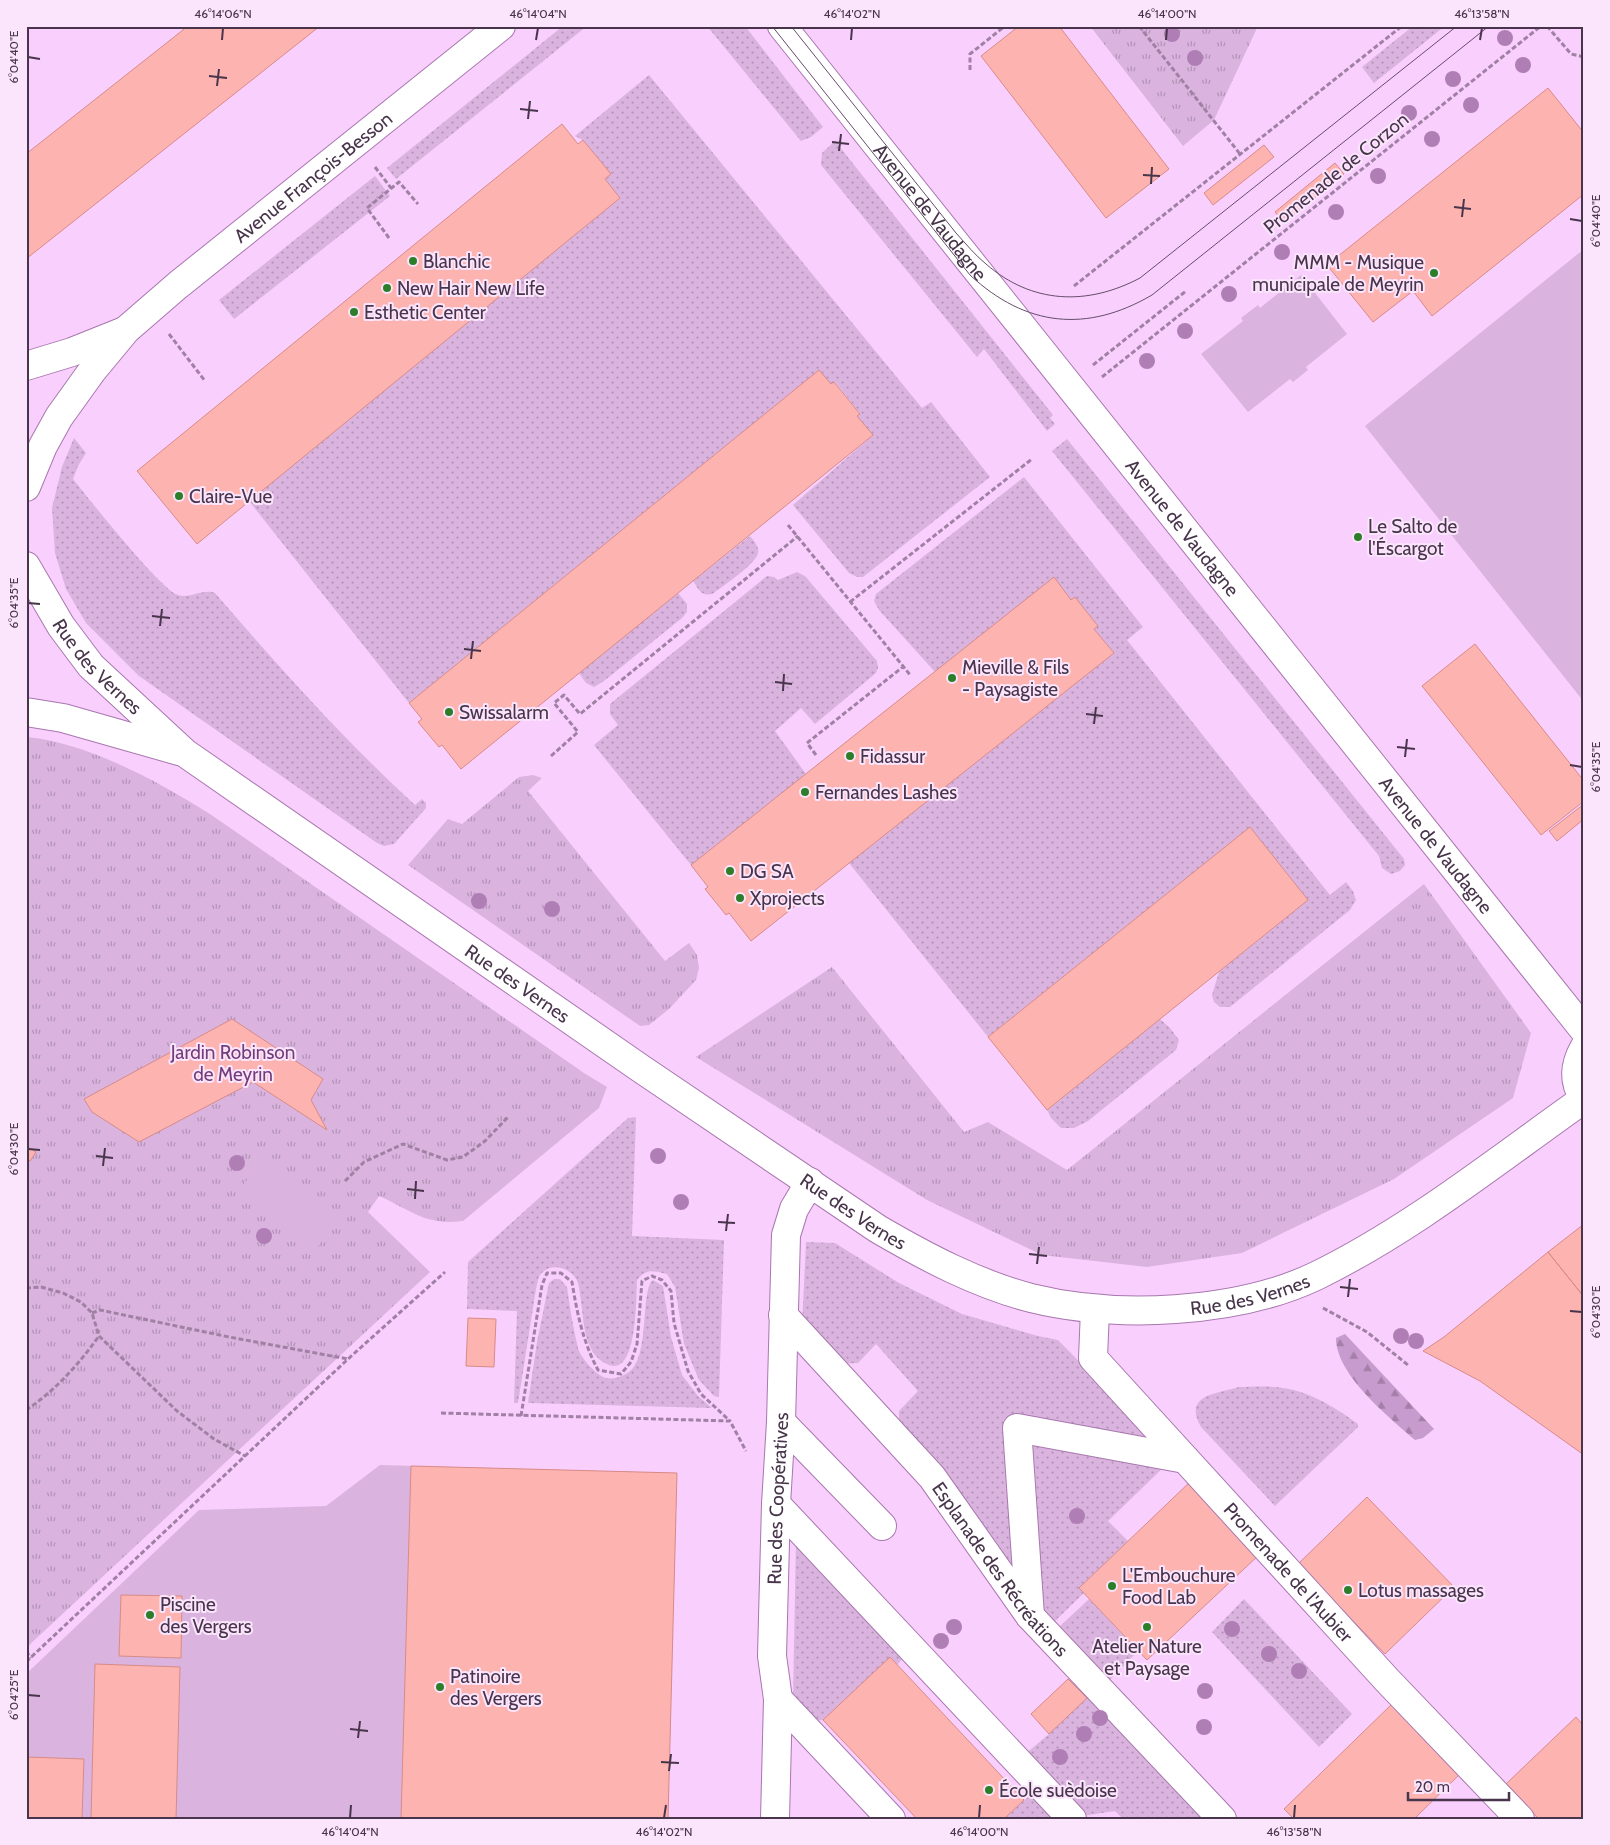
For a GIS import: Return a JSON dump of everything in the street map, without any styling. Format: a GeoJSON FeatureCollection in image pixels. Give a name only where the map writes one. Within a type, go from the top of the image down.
{"type":"FeatureCollection","features":[{"type":"Feature","properties":{"kind":"street","name":"Avenue François-Besson"},"geometry":{"type":"LineString","coordinates":[[26,487],[43,446],[59,417],[92,371],[126,330],[178,285],[501,26]]}},
{"type":"Feature","properties":{"kind":"street","name":"Avenue de Vaudagne"},"geometry":{"type":"LineString","coordinates":[[782,26],[1584,1030]]}},
{"type":"Feature","properties":{"kind":"street","name":"Avenue François-Besson"},"geometry":{"type":"LineString","coordinates":[[26,366],[72,352],[126,330]]}},
{"type":"Feature","properties":{"kind":"street","name":"Rue des Vernes"},"geometry":{"type":"LineString","coordinates":[[26,566],[60,626],[91,666],[185,752],[624,1057],[878,1229],[957,1271],[1031,1298],[1095,1310],[1168,1309],[1231,1302],[1282,1289],[1314,1276],[1375,1244],[1426,1212],[1584,1099]]}},
{"type":"Feature","properties":{"kind":"street","name":"Rue des Vernes"},"geometry":{"type":"LineString","coordinates":[[26,712],[63,718],[185,752]]}},
{"type":"Feature","properties":{"kind":"street"},"geometry":{"type":"LineString","coordinates":[[1584,1048],[1578,1057],[1576,1068],[1577,1084],[1584,1099]]}},
{"type":"Feature","properties":{"kind":"street","name":"Rue des Coopératives"},"geometry":{"type":"LineString","coordinates":[[775,1819],[778,1699],[772,1656],[786,1235],[794,1209],[810,1182]]}},
{"type":"Feature","properties":{"kind":"street","name":"Promenade de l'Aubier"},"geometry":{"type":"LineString","coordinates":[[1095,1310],[1093,1358],[1387,1680],[1520,1819]]}},
{"type":"Feature","properties":{"kind":"street","name":"Esplanade des Récréations"},"geometry":{"type":"LineString","coordinates":[[783,1315],[932,1477],[1030,1616],[1222,1819]]}},
{"type":"Feature","properties":{"kind":"street"},"geometry":{"type":"LineString","coordinates":[[781,1422],[882,1526]]}},
{"type":"Feature","properties":{"kind":"street"},"geometry":{"type":"LineString","coordinates":[[1030,1616],[1017,1428],[1185,1459]]}},
{"type":"Feature","properties":{"kind":"street"},"geometry":{"type":"LineString","coordinates":[[776,1504],[1057,1812]]}},
{"type":"Feature","properties":{"kind":"street"},"geometry":{"type":"LineString","coordinates":[[778,1699],[891,1819]]}},
{"type":"Feature","properties":{"kind":"path"},"geometry":{"type":"LineString","coordinates":[[970,70],[970,54],[1004,26]]}},
{"type":"Feature","properties":{"kind":"path"},"geometry":{"type":"LineString","coordinates":[[1139,26],[1240,154]]}},
{"type":"Feature","properties":{"kind":"path"},"geometry":{"type":"LineString","coordinates":[[1074,286],[1402,26]]}},
{"type":"Feature","properties":{"kind":"path","name":"Promenade de Corzon"},"geometry":{"type":"LineString","coordinates":[[1077,397],[1541,26]]}},
{"type":"Feature","properties":{"kind":"path"},"geometry":{"type":"LineString","coordinates":[[1547,26],[1571,54],[1584,57]]}},
{"type":"Feature","properties":{"kind":"path"},"geometry":{"type":"LineString","coordinates":[[375,167],[392,188]]}},
{"type":"Feature","properties":{"kind":"path"},"geometry":{"type":"LineString","coordinates":[[389,238],[367,208],[399,182],[418,204]]}},
{"type":"Feature","properties":{"kind":"path"},"geometry":{"type":"LineString","coordinates":[[1089,368],[1186,291]]}},
{"type":"Feature","properties":{"kind":"path"},"geometry":{"type":"LineString","coordinates":[[171,337],[205,381]]}},
{"type":"Feature","properties":{"kind":"path"},"geometry":{"type":"LineString","coordinates":[[850,602],[1032,459]]}},
{"type":"Feature","properties":{"kind":"path"},"geometry":{"type":"LineString","coordinates":[[788,525],[911,676]]}},
{"type":"Feature","properties":{"kind":"path"},"geometry":{"type":"LineString","coordinates":[[551,756],[578,732],[554,703],[564,695],[580,714],[798,536]]}},
{"type":"Feature","properties":{"kind":"path"},"geometry":{"type":"LineString","coordinates":[[816,755],[807,743],[904,666]]}},
{"type":"Feature","properties":{"kind":"path"},"geometry":{"type":"LineString","coordinates":[[345,1181],[364,1162],[403,1144],[447,1160],[464,1157],[485,1140],[508,1116]]}},
{"type":"Feature","properties":{"kind":"path"},"geometry":{"type":"LineString","coordinates":[[26,1662],[348,1359],[445,1272]]}},
{"type":"Feature","properties":{"kind":"path"},"geometry":{"type":"LineString","coordinates":[[521,1416],[542,1285],[547,1273],[561,1274],[572,1282],[581,1331],[588,1352],[598,1370],[621,1374],[631,1362],[638,1344],[642,1281],[652,1276],[662,1280],[671,1291],[674,1323],[688,1371],[701,1394],[730,1420],[748,1454]]}},
{"type":"Feature","properties":{"kind":"path"},"geometry":{"type":"LineString","coordinates":[[26,1288],[41,1287],[81,1302],[92,1313],[99,1336],[177,1411],[214,1439],[245,1456]]}},
{"type":"Feature","properties":{"kind":"path"},"geometry":{"type":"LineString","coordinates":[[1321,1307],[1367,1332],[1408,1365]]}},
{"type":"Feature","properties":{"kind":"path"},"geometry":{"type":"LineString","coordinates":[[92,1313],[100,1310],[348,1359]]}},
{"type":"Feature","properties":{"kind":"path"},"geometry":{"type":"LineString","coordinates":[[26,1410],[79,1364],[99,1336]]}},
{"type":"Feature","properties":{"kind":"path"},"geometry":{"type":"LineString","coordinates":[[441,1413],[730,1420]]}},
{"type":"Feature","properties":{"kind":"path"},"geometry":{"type":"LineString","coordinates":[[26,1651],[31,1658]]}},
{"type":"Feature","properties":{"kind":"green space"},"geometry":{"type":"Polygon","coordinates":[[[563,26],[587,26],[396,179],[387,168],[563,26]]]}},
{"type":"Feature","properties":{"kind":"green space"},"geometry":{"type":"Polygon","coordinates":[[[707,26],[745,26],[823,127],[811,137],[801,141],[707,26]]]}},
{"type":"Feature","properties":{"kind":"green space"},"geometry":{"type":"Polygon","coordinates":[[[1090,26],[1258,26],[1214,120],[1183,146],[1090,26]]]}},
{"type":"Feature","properties":{"kind":"green space"},"geometry":{"type":"Polygon","coordinates":[[[1413,26],[1445,26],[1374,83],[1362,67],[1413,26]]]}},
{"type":"Feature","properties":{"kind":"green space"},"geometry":{"type":"Polygon","coordinates":[[[649,75],[922,408],[931,402],[990,477],[863,577],[857,577],[849,573],[793,505],[873,435],[857,416],[860,413],[835,382],[831,384],[819,370],[409,703],[249,501],[620,198],[605,179],[611,174],[583,140],[575,136],[649,75]]]}},
{"type":"Feature","properties":{"kind":"green space"},"geometry":{"type":"Polygon","coordinates":[[[835,141],[1053,415],[1050,418],[1055,424],[1047,431],[984,349],[977,357],[821,165],[822,153],[835,141]]]}},
{"type":"Feature","properties":{"kind":"green space"},"geometry":{"type":"Polygon","coordinates":[[[375,176],[390,196],[234,319],[219,300],[375,176]]]}},
{"type":"Feature","properties":{"kind":"green space"},"geometry":{"type":"Polygon","coordinates":[[[1584,249],[1584,702],[1365,426],[1584,249]]]}},
{"type":"Feature","properties":{"kind":"green space"},"geometry":{"type":"Polygon","coordinates":[[[1301,275],[1347,334],[1306,367],[1308,370],[1293,382],[1290,379],[1248,412],[1201,354],[1243,321],[1241,318],[1258,305],[1260,308],[1301,275]]]}},
{"type":"Feature","properties":{"kind":"green space"},"geometry":{"type":"Polygon","coordinates":[[[74,438],[86,453],[73,479],[156,577],[178,595],[215,593],[287,675],[388,780],[415,805],[422,799],[426,803],[426,808],[394,844],[384,846],[377,843],[139,676],[86,623],[66,589],[55,553],[52,508],[62,467],[74,438]]]}},
{"type":"Feature","properties":{"kind":"green space"},"geometry":{"type":"Polygon","coordinates":[[[1067,439],[1404,859],[1405,865],[1400,871],[1391,874],[1382,868],[1379,856],[1052,451],[1067,439]]]}},
{"type":"Feature","properties":{"kind":"green space"},"geometry":{"type":"Polygon","coordinates":[[[1024,477],[1143,627],[1127,640],[1330,895],[1346,882],[1353,891],[1356,900],[1350,910],[1230,1007],[1220,1007],[1214,1002],[1212,995],[1219,972],[1308,900],[1250,827],[988,1037],[849,863],[1114,653],[1094,629],[1098,626],[1075,597],[1071,600],[1054,578],[935,672],[879,610],[874,601],[876,594],[1024,477]]]}},
{"type":"Feature","properties":{"kind":"green space"},"geometry":{"type":"Polygon","coordinates":[[[750,536],[758,548],[756,558],[752,563],[714,593],[704,594],[701,592],[693,581],[750,536]]]}},
{"type":"Feature","properties":{"kind":"green space"},"geometry":{"type":"Polygon","coordinates":[[[797,572],[805,576],[877,661],[878,668],[876,673],[815,724],[801,708],[775,731],[806,774],[691,865],[594,745],[618,725],[610,714],[610,704],[767,576],[778,580],[797,572]]]}},
{"type":"Feature","properties":{"kind":"green space"},"geometry":{"type":"Polygon","coordinates":[[[678,593],[687,604],[687,612],[682,618],[604,681],[594,687],[586,683],[579,673],[678,593]]]}},
{"type":"Feature","properties":{"kind":"green space","name":"Jardin Robinson de Meyrin"},"geometry":{"type":"Polygon","coordinates":[[[26,737],[49,740],[73,747],[122,765],[210,814],[607,1087],[599,1108],[463,1221],[450,1222],[428,1219],[379,1196],[368,1212],[430,1272],[26,1648],[26,737]]]}},
{"type":"Feature","properties":{"kind":"green space"},"geometry":{"type":"Polygon","coordinates":[[[533,775],[542,778],[528,791],[665,961],[689,943],[697,955],[699,968],[696,980],[669,1009],[649,1025],[640,1026],[408,865],[448,819],[462,824],[519,777],[533,775]]]}},
{"type":"Feature","properties":{"kind":"green space"},"geometry":{"type":"Polygon","coordinates":[[[1424,884],[1531,1033],[1513,1098],[1394,1179],[1242,1253],[1147,1267],[1042,1255],[927,1200],[696,1057],[832,967],[964,1132],[988,1122],[1067,1170],[1424,884]]]}},
{"type":"Feature","properties":{"kind":"green space"},"geometry":{"type":"Polygon","coordinates":[[[1160,1019],[1179,1040],[1176,1050],[1088,1121],[1074,1128],[1061,1128],[1051,1118],[1047,1110],[1160,1019]]]}},
{"type":"Feature","properties":{"kind":"green space"},"geometry":{"type":"Polygon","coordinates":[[[636,1117],[632,1236],[724,1240],[719,1397],[714,1396],[699,1380],[684,1344],[675,1287],[667,1274],[650,1271],[637,1280],[634,1333],[630,1347],[625,1359],[618,1365],[609,1365],[600,1360],[589,1344],[577,1281],[569,1271],[554,1267],[544,1271],[538,1280],[518,1403],[514,1403],[517,1311],[467,1309],[468,1262],[628,1118],[636,1117]]]}},
{"type":"Feature","properties":{"kind":"green space"},"geometry":{"type":"Polygon","coordinates":[[[267,1155],[342,1216],[313,1252],[238,1191],[267,1155]]]}},
{"type":"Feature","properties":{"kind":"green space"},"geometry":{"type":"Polygon","coordinates":[[[806,1242],[835,1243],[899,1283],[962,1314],[1058,1340],[1167,1451],[1166,1465],[1108,1521],[1128,1541],[1079,1588],[1084,1593],[1053,1623],[899,1429],[899,1411],[918,1391],[876,1344],[858,1363],[836,1364],[802,1327],[806,1242]]]}},
{"type":"Feature","properties":{"kind":"green space"},"geometry":{"type":"Polygon","coordinates":[[[554,1279],[560,1279],[567,1287],[579,1352],[594,1370],[606,1378],[621,1376],[633,1368],[641,1347],[649,1285],[653,1280],[663,1286],[671,1337],[682,1375],[698,1396],[712,1408],[528,1403],[537,1342],[549,1283],[554,1279]]]}},
{"type":"Feature","properties":{"kind":"green space"},"geometry":{"type":"Polygon","coordinates":[[[1345,1334],[1434,1429],[1423,1438],[1415,1440],[1366,1394],[1354,1380],[1338,1352],[1336,1338],[1345,1334]]]}},
{"type":"Feature","properties":{"kind":"green space"},"geometry":{"type":"Polygon","coordinates":[[[1239,1387],[1274,1387],[1297,1391],[1329,1405],[1358,1424],[1358,1427],[1275,1506],[1201,1427],[1196,1416],[1196,1408],[1204,1398],[1239,1387]]]}},
{"type":"Feature","properties":{"kind":"green space","name":"Patinoire des Vergers"},"geometry":{"type":"Polygon","coordinates":[[[380,1465],[677,1473],[668,1819],[26,1819],[26,1674],[199,1510],[326,1506],[380,1465]]]}},
{"type":"Feature","properties":{"kind":"green space"},"geometry":{"type":"Polygon","coordinates":[[[796,1539],[905,1656],[897,1665],[823,1720],[811,1721],[793,1700],[796,1539]]]}},
{"type":"Feature","properties":{"kind":"green space"},"geometry":{"type":"Polygon","coordinates":[[[1089,1599],[1138,1651],[1108,1682],[1058,1628],[1089,1599]]]}},
{"type":"Feature","properties":{"kind":"green space"},"geometry":{"type":"Polygon","coordinates":[[[1244,1599],[1352,1714],[1319,1747],[1212,1632],[1244,1599]]]}},
{"type":"Feature","properties":{"kind":"green space"},"geometry":{"type":"Polygon","coordinates":[[[1093,1691],[1212,1819],[1123,1819],[1115,1811],[1082,1816],[1023,1756],[1049,1734],[1093,1691]]]}},
{"type":"Feature","properties":{"kind":"green space"},"geometry":{"type":"Polygon","coordinates":[[[1033,1792],[1058,1819],[1004,1819],[1033,1792]]]}},
{"type":"Feature","properties":{"kind":"building"},"geometry":{"type":"Polygon","coordinates":[[[188,26],[320,26],[26,259],[26,154],[188,26]]]}},
{"type":"Feature","properties":{"kind":"building"},"geometry":{"type":"Polygon","coordinates":[[[1019,26],[1059,26],[1169,169],[1106,218],[981,56],[1019,26]]]}},
{"type":"Feature","properties":{"kind":"building"},"geometry":{"type":"Polygon","coordinates":[[[1548,88],[1584,133],[1584,194],[1432,316],[1413,291],[1373,322],[1327,265],[1548,88]]]}},
{"type":"Feature","properties":{"kind":"building"},"geometry":{"type":"Polygon","coordinates":[[[562,124],[578,144],[583,140],[611,174],[605,179],[620,198],[197,544],[137,471],[562,124]]]}},
{"type":"Feature","properties":{"kind":"building"},"geometry":{"type":"Polygon","coordinates":[[[1264,145],[1274,157],[1213,205],[1204,193],[1264,145]]]}},
{"type":"Feature","properties":{"kind":"building"},"geometry":{"type":"Polygon","coordinates":[[[1335,163],[1344,174],[1284,223],[1275,212],[1335,163]]]}},
{"type":"Feature","properties":{"kind":"building"},"geometry":{"type":"Polygon","coordinates":[[[819,370],[831,384],[834,382],[860,414],[857,416],[873,435],[461,769],[442,745],[439,747],[418,722],[422,719],[409,703],[819,370]]]}},
{"type":"Feature","properties":{"kind":"building"},"geometry":{"type":"Polygon","coordinates":[[[1054,577],[1071,600],[1075,597],[1098,626],[1094,629],[1114,653],[751,941],[729,913],[726,915],[705,889],[708,887],[691,865],[1054,577]]]}},
{"type":"Feature","properties":{"kind":"building"},"geometry":{"type":"Polygon","coordinates":[[[1475,644],[1584,781],[1584,801],[1541,835],[1422,686],[1475,644]]]}},
{"type":"Feature","properties":{"kind":"building"},"geometry":{"type":"Polygon","coordinates":[[[1584,804],[1584,819],[1557,841],[1549,831],[1584,804]]]}},
{"type":"Feature","properties":{"kind":"building"},"geometry":{"type":"Polygon","coordinates":[[[1250,827],[1308,900],[1047,1110],[988,1037],[1250,827]]]}},
{"type":"Feature","properties":{"kind":"building"},"geometry":{"type":"Polygon","coordinates":[[[232,1019],[323,1079],[311,1100],[327,1130],[253,1082],[139,1142],[92,1112],[84,1099],[232,1019]]]}},
{"type":"Feature","properties":{"kind":"building"},"geometry":{"type":"Polygon","coordinates":[[[26,1146],[36,1152],[30,1161],[26,1159],[26,1146]]]}},
{"type":"Feature","properties":{"kind":"building"},"geometry":{"type":"Polygon","coordinates":[[[1584,1224],[1584,1297],[1548,1252],[1584,1224]]]}},
{"type":"Feature","properties":{"kind":"building"},"geometry":{"type":"Polygon","coordinates":[[[1548,1252],[1584,1297],[1584,1455],[1480,1381],[1423,1351],[1444,1337],[1548,1252]]]}},
{"type":"Feature","properties":{"kind":"building"},"geometry":{"type":"Polygon","coordinates":[[[468,1318],[496,1319],[494,1367],[466,1366],[468,1318]]]}},
{"type":"Feature","properties":{"kind":"building","name":"Patinoire des Vergers"},"geometry":{"type":"Polygon","coordinates":[[[411,1466],[677,1473],[668,1819],[401,1819],[411,1466]]]}},
{"type":"Feature","properties":{"kind":"building"},"geometry":{"type":"Polygon","coordinates":[[[1192,1480],[1261,1553],[1147,1660],[1079,1588],[1192,1480]]]}},
{"type":"Feature","properties":{"kind":"building"},"geometry":{"type":"Polygon","coordinates":[[[1367,1497],[1454,1587],[1385,1654],[1298,1564],[1367,1497]]]}},
{"type":"Feature","properties":{"kind":"building"},"geometry":{"type":"Polygon","coordinates":[[[121,1595],[182,1596],[181,1658],[119,1656],[121,1595]]]}},
{"type":"Feature","properties":{"kind":"building"},"geometry":{"type":"Polygon","coordinates":[[[890,1657],[1024,1800],[1004,1819],[917,1819],[823,1720],[890,1657]]]}},
{"type":"Feature","properties":{"kind":"building"},"geometry":{"type":"Polygon","coordinates":[[[95,1664],[180,1667],[176,1819],[91,1819],[95,1664]]]}},
{"type":"Feature","properties":{"kind":"building"},"geometry":{"type":"Polygon","coordinates":[[[1068,1679],[1087,1698],[1049,1734],[1031,1714],[1068,1679]]]}},
{"type":"Feature","properties":{"kind":"building"},"geometry":{"type":"Polygon","coordinates":[[[1394,1702],[1462,1772],[1414,1819],[1294,1819],[1284,1809],[1394,1702]]]}},
{"type":"Feature","properties":{"kind":"building"},"geometry":{"type":"Polygon","coordinates":[[[1576,1717],[1584,1726],[1584,1819],[1539,1819],[1506,1784],[1576,1717]]]}},
{"type":"Feature","properties":{"kind":"building"},"geometry":{"type":"Polygon","coordinates":[[[26,1757],[84,1759],[82,1819],[26,1819],[26,1757]]]}},
{"type":"Feature","properties":{"kind":"tram line"},"geometry":{"type":"LineString","coordinates":[[772,26],[970,275],[991,292],[1013,305],[1035,314],[1058,319],[1081,319],[1104,315],[1128,307],[1152,295],[1489,26]]}},
{"type":"Feature","properties":{"kind":"tram line"},"geometry":{"type":"LineString","coordinates":[[791,26],[974,253],[1004,277],[1022,287],[1060,296],[1100,293],[1140,278],[1457,26]]}},
{"type":"Feature","properties":{"kind":"place","name":"Blanchic"},"geometry":{"type":"Point","coordinates":[413,261]}},
{"type":"Feature","properties":{"kind":"place","name":"MMM - Musique municipale de Meyrin"},"geometry":{"type":"Point","coordinates":[1434,273]}},
{"type":"Feature","properties":{"kind":"place","name":"New Hair New Life"},"geometry":{"type":"Point","coordinates":[387,288]}},
{"type":"Feature","properties":{"kind":"place","name":"Esthetic Center"},"geometry":{"type":"Point","coordinates":[354,312]}},
{"type":"Feature","properties":{"kind":"place","name":"Claire-Vue"},"geometry":{"type":"Point","coordinates":[179,496]}},
{"type":"Feature","properties":{"kind":"place","name":"Le Salto de l'Éscargot"},"geometry":{"type":"Point","coordinates":[1358,537]}},
{"type":"Feature","properties":{"kind":"place","name":"Mieville & Fils - Paysagiste"},"geometry":{"type":"Point","coordinates":[952,678]}},
{"type":"Feature","properties":{"kind":"place","name":"Swissalarm"},"geometry":{"type":"Point","coordinates":[449,712]}},
{"type":"Feature","properties":{"kind":"place","name":"Fidassur"},"geometry":{"type":"Point","coordinates":[850,756]}},
{"type":"Feature","properties":{"kind":"place","name":"Fernandes Lashes"},"geometry":{"type":"Point","coordinates":[805,792]}},
{"type":"Feature","properties":{"kind":"place","name":"DG SA"},"geometry":{"type":"Point","coordinates":[730,871]}},
{"type":"Feature","properties":{"kind":"place","name":"Xprojects"},"geometry":{"type":"Point","coordinates":[740,898]}},
{"type":"Feature","properties":{"kind":"place","name":"L'Embouchure Food Lab"},"geometry":{"type":"Point","coordinates":[1112,1586]}},
{"type":"Feature","properties":{"kind":"place","name":"Lotus massages"},"geometry":{"type":"Point","coordinates":[1348,1590]}},
{"type":"Feature","properties":{"kind":"place","name":"Piscine des Vergers"},"geometry":{"type":"Point","coordinates":[150,1615]}},
{"type":"Feature","properties":{"kind":"place","name":"Atelier Nature et Paysage"},"geometry":{"type":"Point","coordinates":[1147,1627]}},
{"type":"Feature","properties":{"kind":"place","name":"Patinoire des Vergers"},"geometry":{"type":"Point","coordinates":[440,1687]}},
{"type":"Feature","properties":{"kind":"place","name":"École suèdoise"},"geometry":{"type":"Point","coordinates":[989,1790]}}]}
